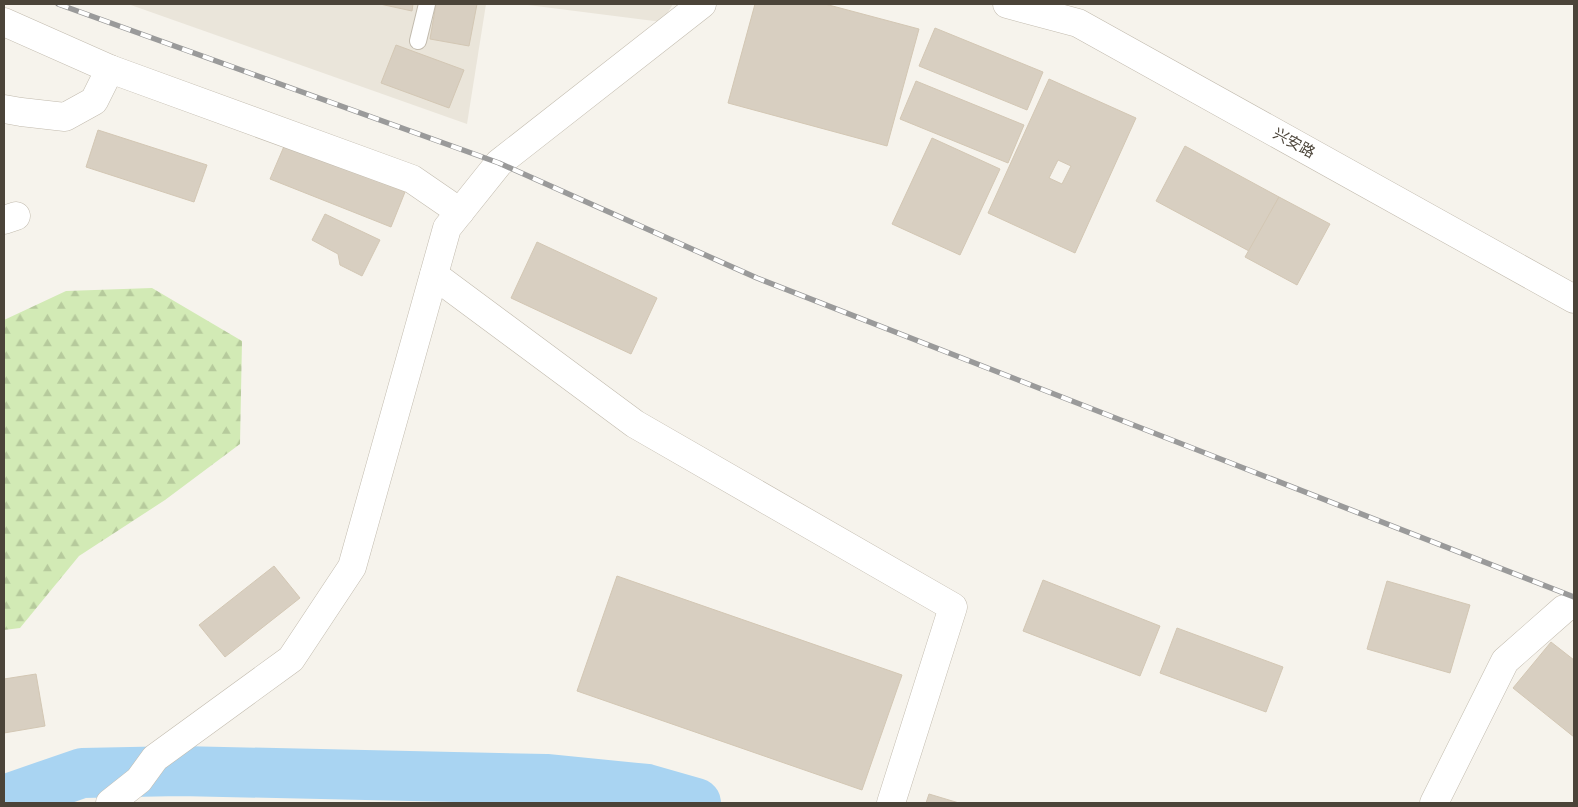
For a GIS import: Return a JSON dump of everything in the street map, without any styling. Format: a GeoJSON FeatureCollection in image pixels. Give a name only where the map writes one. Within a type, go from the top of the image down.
{"type":"FeatureCollection","features":[{"type":"Feature","properties":{"kind":"street"},"geometry":{"type":"LineString","coordinates":[[110,803],[139,780],[155,758],[291,659],[352,567],[447,228],[499,163],[702,4]]}},
{"type":"Feature","properties":{"kind":"street","name":"兴安路"},"geometry":{"type":"LineString","coordinates":[[1007,4],[1078,23],[1574,299]]}},
{"type":"Feature","properties":{"kind":"street"},"geometry":{"type":"LineString","coordinates":[[4,22],[110,69],[412,179],[460,212]]}},
{"type":"Feature","properties":{"kind":"street"},"geometry":{"type":"LineString","coordinates":[[4,109],[65,116],[94,101],[110,69]]}},
{"type":"Feature","properties":{"kind":"street"},"geometry":{"type":"LineString","coordinates":[[434,275],[635,424],[953,607],[892,803]]}},
{"type":"Feature","properties":{"kind":"street"},"geometry":{"type":"LineString","coordinates":[[1434,803],[1505,661],[1564,609]]}},
{"type":"Feature","properties":{"kind":"lane"},"geometry":{"type":"LineString","coordinates":[[418,41],[427,4]]}},
{"type":"Feature","properties":{"kind":"shaded area"},"geometry":{"type":"Polygon","coordinates":[[[128,4],[486,4],[467,124],[128,4]]]}},
{"type":"Feature","properties":{"kind":"shaded area"},"geometry":{"type":"Polygon","coordinates":[[[520,4],[673,4],[662,22],[520,4]]]}},
{"type":"Feature","properties":{"kind":"green space"},"geometry":{"type":"Polygon","coordinates":[[[152,288],[242,341],[240,444],[165,500],[79,556],[20,628],[4,630],[4,320],[66,291],[152,288]]]}},
{"type":"Feature","properties":{"kind":"building"},"geometry":{"type":"Polygon","coordinates":[[[380,4],[413,4],[412,11],[380,4]]]}},
{"type":"Feature","properties":{"kind":"building"},"geometry":{"type":"Polygon","coordinates":[[[436,4],[477,4],[469,46],[430,39],[436,4]]]}},
{"type":"Feature","properties":{"kind":"building"},"geometry":{"type":"Polygon","coordinates":[[[755,4],[825,4],[919,29],[887,146],[728,103],[755,4]]]}},
{"type":"Feature","properties":{"kind":"building"},"geometry":{"type":"Polygon","coordinates":[[[935,28],[1043,72],[1027,110],[919,66],[935,28]]]}},
{"type":"Feature","properties":{"kind":"building"},"geometry":{"type":"Polygon","coordinates":[[[396,45],[464,70],[449,108],[381,83],[396,45]]]}},
{"type":"Feature","properties":{"kind":"building"},"geometry":{"type":"Polygon","coordinates":[[[1049,79],[1136,118],[1075,253],[988,213],[1049,79]],[[1058,160],[1049,178],[1062,184],[1071,166],[1058,160]]]}},
{"type":"Feature","properties":{"kind":"building"},"geometry":{"type":"Polygon","coordinates":[[[916,81],[1024,125],[1008,163],[900,119],[916,81]]]}},
{"type":"Feature","properties":{"kind":"building"},"geometry":{"type":"Polygon","coordinates":[[[98,130],[207,165],[194,202],[86,167],[98,130]]]}},
{"type":"Feature","properties":{"kind":"building"},"geometry":{"type":"Polygon","coordinates":[[[932,138],[1000,169],[960,255],[892,224],[932,138]]]}},
{"type":"Feature","properties":{"kind":"building"},"geometry":{"type":"Polygon","coordinates":[[[285,144],[405,192],[391,227],[270,179],[285,144]]]}},
{"type":"Feature","properties":{"kind":"building"},"geometry":{"type":"Polygon","coordinates":[[[1185,146],[1279,197],[1249,251],[1156,201],[1185,146]]]}},
{"type":"Feature","properties":{"kind":"building"},"geometry":{"type":"Polygon","coordinates":[[[1279,197],[1330,224],[1297,285],[1245,257],[1279,197]]]}},
{"type":"Feature","properties":{"kind":"building"},"geometry":{"type":"Polygon","coordinates":[[[325,214],[380,240],[362,276],[340,265],[338,254],[312,240],[325,214]]]}},
{"type":"Feature","properties":{"kind":"building"},"geometry":{"type":"Polygon","coordinates":[[[537,242],[657,298],[631,354],[511,298],[537,242]]]}},
{"type":"Feature","properties":{"kind":"building"},"geometry":{"type":"Polygon","coordinates":[[[274,566],[300,598],[225,657],[199,625],[274,566]]]}},
{"type":"Feature","properties":{"kind":"building"},"geometry":{"type":"Polygon","coordinates":[[[617,576],[902,675],[862,790],[577,691],[617,576]]]}},
{"type":"Feature","properties":{"kind":"building"},"geometry":{"type":"Polygon","coordinates":[[[1043,580],[1160,626],[1140,676],[1023,631],[1043,580]]]}},
{"type":"Feature","properties":{"kind":"building"},"geometry":{"type":"Polygon","coordinates":[[[1387,581],[1470,605],[1450,673],[1367,649],[1387,581]]]}},
{"type":"Feature","properties":{"kind":"building"},"geometry":{"type":"Polygon","coordinates":[[[1177,628],[1283,667],[1266,712],[1160,673],[1177,628]]]}},
{"type":"Feature","properties":{"kind":"building"},"geometry":{"type":"Polygon","coordinates":[[[1551,642],[1574,660],[1574,737],[1513,688],[1551,642]]]}},
{"type":"Feature","properties":{"kind":"building"},"geometry":{"type":"Polygon","coordinates":[[[36,674],[45,726],[4,733],[4,679],[36,674]]]}},
{"type":"Feature","properties":{"kind":"building"},"geometry":{"type":"Polygon","coordinates":[[[929,794],[959,803],[926,803],[929,794]]]}},
{"type":"Feature","properties":{"kind":"waterway"},"geometry":{"type":"LineString","coordinates":[[4,800],[82,773],[180,771],[546,779],[647,789],[696,803]]}},
{"type":"Feature","properties":{"kind":"railway"},"geometry":{"type":"LineString","coordinates":[[58,4],[499,163],[757,278],[1574,597]]}}]}
